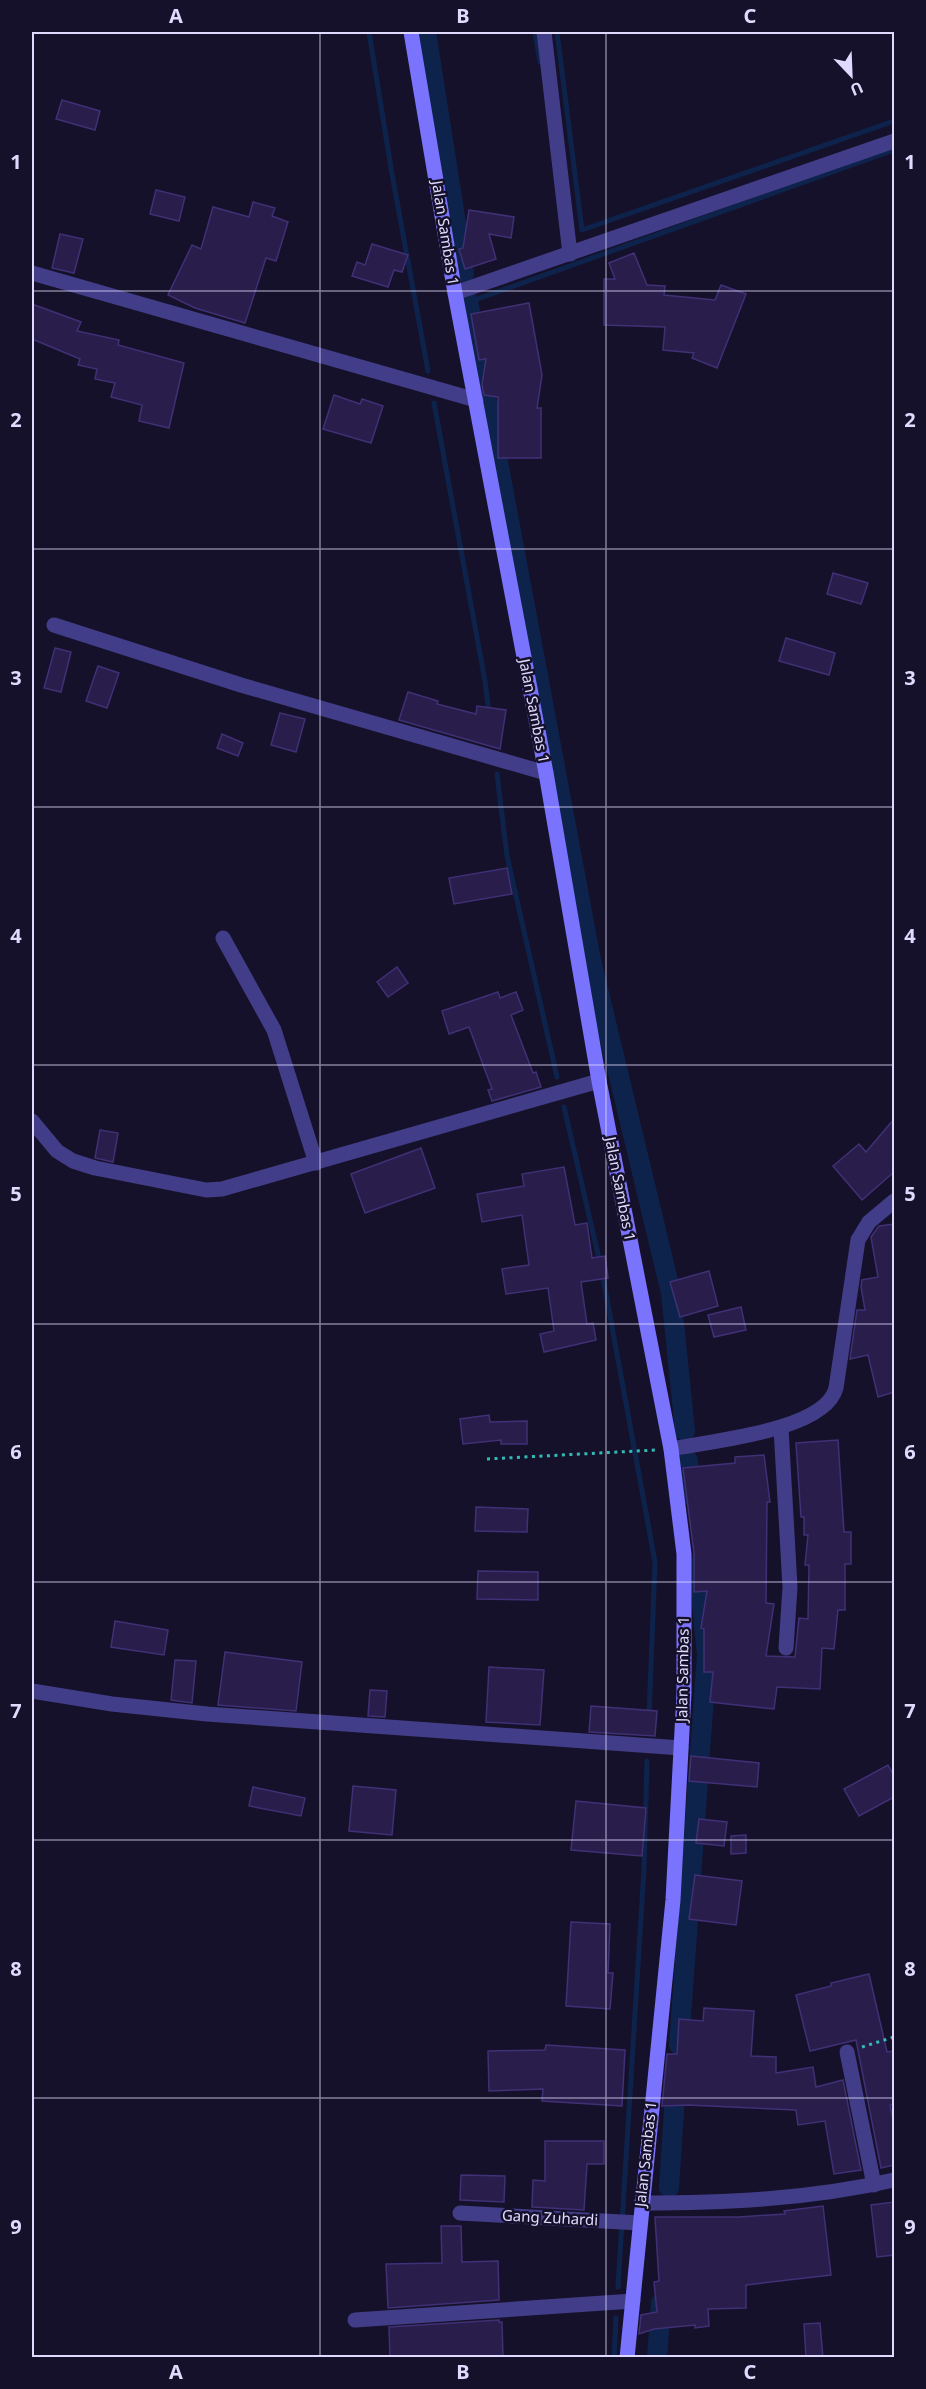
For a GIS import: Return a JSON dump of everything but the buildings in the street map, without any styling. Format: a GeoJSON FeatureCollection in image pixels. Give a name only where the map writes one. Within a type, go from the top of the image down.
{"type":"FeatureCollection","features":[{"type":"Feature","properties":{"kind":"street","name":"Jalan Sambas 1"},"geometry":{"type":"LineString","coordinates":[[411,32],[455,293],[546,773],[599,1081],[671,1449],[684,1554],[684,1693],[673,1900],[627,2358]]}},
{"type":"Feature","properties":{"kind":"street"},"geometry":{"type":"LineString","coordinates":[[544,32],[570,254]]}},
{"type":"Feature","properties":{"kind":"street"},"geometry":{"type":"LineString","coordinates":[[455,293],[894,141]]}},
{"type":"Feature","properties":{"kind":"street"},"geometry":{"type":"LineString","coordinates":[[32,273],[476,400]]}},
{"type":"Feature","properties":{"kind":"street"},"geometry":{"type":"LineString","coordinates":[[54,625],[242,685],[546,773]]}},
{"type":"Feature","properties":{"kind":"street"},"geometry":{"type":"LineString","coordinates":[[223,938],[274,1030],[316,1163]]}},
{"type":"Feature","properties":{"kind":"street"},"geometry":{"type":"LineString","coordinates":[[32,1121],[57,1151],[73,1161],[95,1168],[206,1190],[232,1187],[599,1081]]}},
{"type":"Feature","properties":{"kind":"street"},"geometry":{"type":"LineString","coordinates":[[671,1449],[780,1428],[818,1412],[834,1398],[858,1240],[869,1222],[894,1201]]}},
{"type":"Feature","properties":{"kind":"street"},"geometry":{"type":"LineString","coordinates":[[780,1428],[790,1587],[786,1648]]}},
{"type":"Feature","properties":{"kind":"street"},"geometry":{"type":"LineString","coordinates":[[32,1691],[112,1704],[207,1714],[681,1748]]}},
{"type":"Feature","properties":{"kind":"street"},"geometry":{"type":"LineString","coordinates":[[847,2052],[874,2185]]}},
{"type":"Feature","properties":{"kind":"street"},"geometry":{"type":"LineString","coordinates":[[641,2203],[719,2203],[824,2193],[894,2180]]}},
{"type":"Feature","properties":{"kind":"street","name":"Gang Zuhardi"},"geometry":{"type":"LineString","coordinates":[[460,2213],[639,2223]]}},
{"type":"Feature","properties":{"kind":"street"},"geometry":{"type":"LineString","coordinates":[[355,2320],[633,2301]]}},
{"type":"Feature","properties":{"kind":"path"},"geometry":{"type":"LineString","coordinates":[[487,1459],[671,1449]]}},
{"type":"Feature","properties":{"kind":"path"},"geometry":{"type":"LineString","coordinates":[[847,2052],[894,2037]]}},
{"type":"Feature","properties":{"kind":"waterway"},"geometry":{"type":"LineString","coordinates":[[369,32],[428,371]]}},
{"type":"Feature","properties":{"kind":"waterway"},"geometry":{"type":"LineString","coordinates":[[426,32],[464,274]]}},
{"type":"Feature","properties":{"kind":"waterway"},"geometry":{"type":"LineString","coordinates":[[535,32],[540,62]]}},
{"type":"Feature","properties":{"kind":"waterway"},"geometry":{"type":"LineString","coordinates":[[557,32],[582,230],[894,121]]}},
{"type":"Feature","properties":{"kind":"waterway"},"geometry":{"type":"LineString","coordinates":[[469,302],[894,150]]}},
{"type":"Feature","properties":{"kind":"waterway"},"geometry":{"type":"LineString","coordinates":[[468,301],[591,960],[671,1293],[685,1431]]}},
{"type":"Feature","properties":{"kind":"waterway"},"geometry":{"type":"LineString","coordinates":[[434,403],[485,681],[489,714]]}},
{"type":"Feature","properties":{"kind":"waterway"},"geometry":{"type":"LineString","coordinates":[[497,774],[507,856],[557,1077]]}},
{"type":"Feature","properties":{"kind":"waterway"},"geometry":{"type":"LineString","coordinates":[[564,1107],[600,1263]]}},
{"type":"Feature","properties":{"kind":"waterway"},"geometry":{"type":"LineString","coordinates":[[602,1272],[655,1562],[649,1717]]}},
{"type":"Feature","properties":{"kind":"waterway"},"geometry":{"type":"LineString","coordinates":[[688,1461],[691,1495]]}},
{"type":"Feature","properties":{"kind":"waterway"},"geometry":{"type":"LineString","coordinates":[[679,2045],[707,1654],[698,1566]]}},
{"type":"Feature","properties":{"kind":"waterway"},"geometry":{"type":"LineString","coordinates":[[618,2287],[644,1869],[647,1761]]}},
{"type":"Feature","properties":{"kind":"waterway"},"geometry":{"type":"LineString","coordinates":[[669,2188],[676,2080]]}},
{"type":"Feature","properties":{"kind":"waterway"},"geometry":{"type":"LineString","coordinates":[[657,2358],[661,2303]]}},
{"type":"Feature","properties":{"kind":"waterway"},"geometry":{"type":"LineString","coordinates":[[614,2358],[616,2318]]}}]}
